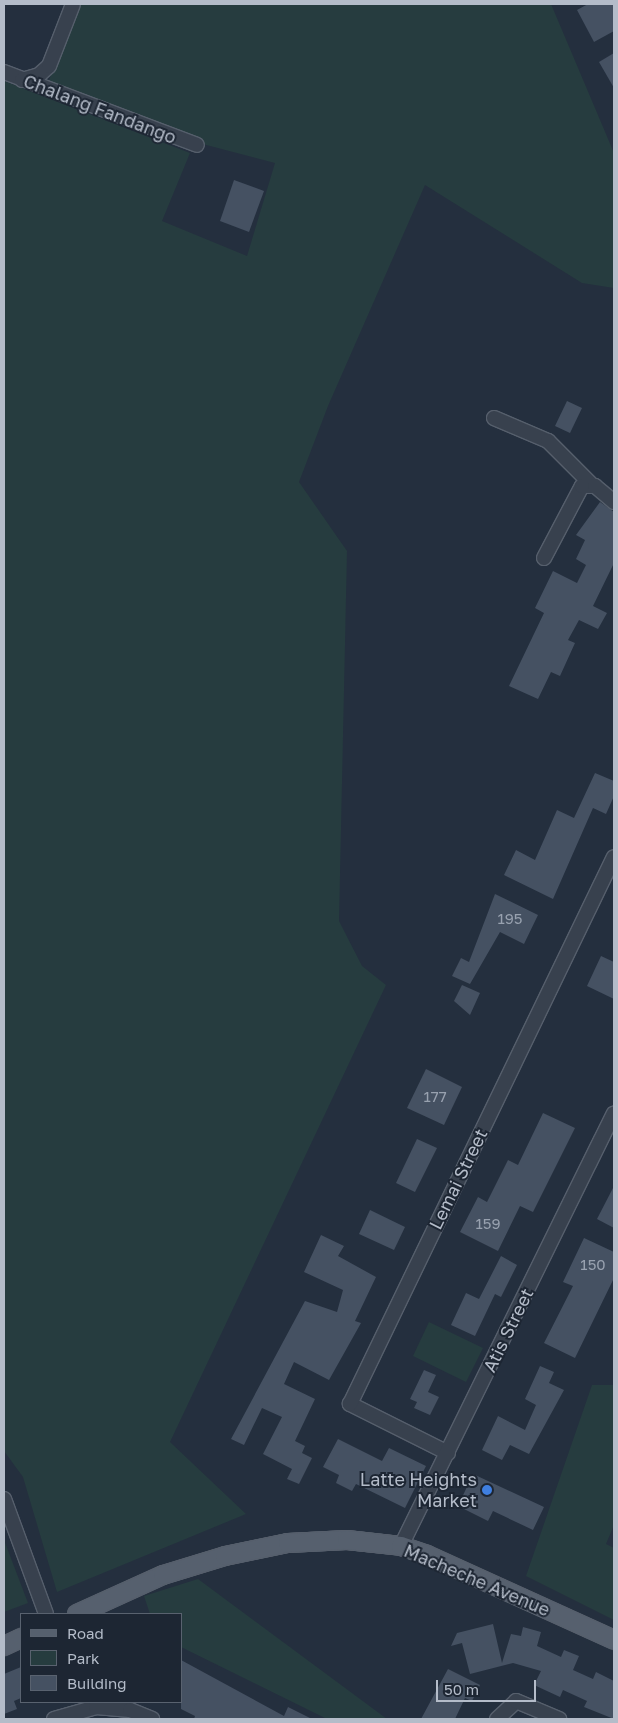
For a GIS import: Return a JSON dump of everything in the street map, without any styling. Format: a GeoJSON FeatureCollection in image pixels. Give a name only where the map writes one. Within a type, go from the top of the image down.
{"type":"FeatureCollection","features":[{"type":"Feature","properties":{"kind":"main road","name":"Macheche Avenue"},"geometry":{"type":"LineString","coordinates":[[79,1613],[163,1575],[225,1556],[319,1540],[401,1546],[614,1640]]}},
{"type":"Feature","properties":{"kind":"main road"},"geometry":{"type":"LineString","coordinates":[[4,1646],[20,1638]]}},
{"type":"Feature","properties":{"kind":"street"},"geometry":{"type":"LineString","coordinates":[[22,80],[39,75],[49,66],[73,4]]}},
{"type":"Feature","properties":{"kind":"street","name":"Chalang Fandango"},"geometry":{"type":"LineString","coordinates":[[4,72],[197,145]]}},
{"type":"Feature","properties":{"kind":"street"},"geometry":{"type":"LineString","coordinates":[[494,418],[548,441],[592,485],[614,502]]}},
{"type":"Feature","properties":{"kind":"street"},"geometry":{"type":"LineString","coordinates":[[544,558],[580,488],[592,485]]}},
{"type":"Feature","properties":{"kind":"street","name":"Lemai Street"},"geometry":{"type":"LineString","coordinates":[[448,1453],[350,1404],[614,856]]}},
{"type":"Feature","properties":{"kind":"street","name":"Atis Street"},"geometry":{"type":"LineString","coordinates":[[401,1546],[614,1114]]}},
{"type":"Feature","properties":{"kind":"street"},"geometry":{"type":"LineString","coordinates":[[4,1499],[46,1613]]}},
{"type":"Feature","properties":{"kind":"street"},"geometry":{"type":"LineString","coordinates":[[498,1719],[516,1701],[560,1719]]}},
{"type":"Feature","properties":{"kind":"street"},"geometry":{"type":"LineString","coordinates":[[54,1719],[90,1708],[115,1707],[152,1719]]}},
{"type":"Feature","properties":{"kind":"green space"},"geometry":{"type":"Polygon","coordinates":[[[74,4],[551,4],[614,153],[614,288],[582,283],[425,185],[328,406],[299,482],[347,551],[339,921],[362,966],[386,985],[170,1442],[246,1514],[57,1592],[23,1477],[4,1451],[4,81],[190,153],[162,221],[247,256],[275,163],[172,136],[48,84],[74,4]]]}},
{"type":"Feature","properties":{"kind":"green space"},"geometry":{"type":"Polygon","coordinates":[[[429,1322],[483,1348],[466,1382],[413,1356],[429,1322]]]}},
{"type":"Feature","properties":{"kind":"green space"},"geometry":{"type":"Polygon","coordinates":[[[592,1385],[614,1385],[614,1525],[606,1544],[614,1548],[614,1620],[526,1576],[592,1385]]]}},
{"type":"Feature","properties":{"kind":"green space"},"geometry":{"type":"Polygon","coordinates":[[[4,1540],[28,1603],[4,1612],[4,1540]]]}},
{"type":"Feature","properties":{"kind":"green space"},"geometry":{"type":"Polygon","coordinates":[[[198,1579],[387,1719],[327,1719],[182,1647],[182,1613],[150,1613],[144,1596],[198,1579]]]}},
{"type":"Feature","properties":{"kind":"building"},"geometry":{"type":"Polygon","coordinates":[[[588,4],[614,4],[614,31],[594,42],[577,10],[588,4]]]}},
{"type":"Feature","properties":{"kind":"building"},"geometry":{"type":"Polygon","coordinates":[[[614,53],[614,88],[599,62],[614,53]]]}},
{"type":"Feature","properties":{"kind":"building"},"geometry":{"type":"Polygon","coordinates":[[[234,180],[264,191],[249,232],[220,221],[234,180]]]}},
{"type":"Feature","properties":{"kind":"building"},"geometry":{"type":"Polygon","coordinates":[[[567,401],[582,408],[570,433],[555,426],[567,401]]]}},
{"type":"Feature","properties":{"kind":"building"},"geometry":{"type":"Polygon","coordinates":[[[600,502],[614,512],[614,563],[593,606],[607,613],[598,629],[579,620],[568,640],[575,643],[560,676],[551,672],[538,699],[509,686],[544,613],[535,608],[553,571],[577,583],[586,565],[576,559],[585,540],[576,535],[600,502]]]}},
{"type":"Feature","properties":{"kind":"building"},"geometry":{"type":"Polygon","coordinates":[[[595,773],[614,781],[614,796],[606,814],[593,808],[553,899],[504,875],[516,850],[535,860],[557,810],[574,818],[595,773]]]}},
{"type":"Feature","properties":{"kind":"building"},"geometry":{"type":"Polygon","coordinates":[[[495,894],[538,915],[524,944],[500,932],[470,984],[452,976],[461,958],[469,962],[495,894]]]}},
{"type":"Feature","properties":{"kind":"building"},"geometry":{"type":"Polygon","coordinates":[[[601,956],[614,962],[614,999],[587,986],[601,956]]]}},
{"type":"Feature","properties":{"kind":"building"},"geometry":{"type":"Polygon","coordinates":[[[462,985],[480,993],[470,1015],[454,1001],[462,985]]]}},
{"type":"Feature","properties":{"kind":"building"},"geometry":{"type":"Polygon","coordinates":[[[426,1069],[462,1087],[444,1125],[407,1108],[426,1069]]]}},
{"type":"Feature","properties":{"kind":"building"},"geometry":{"type":"Polygon","coordinates":[[[543,1113],[575,1128],[533,1212],[520,1206],[498,1251],[460,1232],[478,1197],[487,1202],[508,1160],[518,1165],[543,1113]]]}},
{"type":"Feature","properties":{"kind":"building"},"geometry":{"type":"Polygon","coordinates":[[[417,1139],[437,1148],[415,1192],[396,1183],[417,1139]]]}},
{"type":"Feature","properties":{"kind":"building"},"geometry":{"type":"Polygon","coordinates":[[[614,1186],[614,1228],[597,1219],[614,1186]]]}},
{"type":"Feature","properties":{"kind":"building"},"geometry":{"type":"Polygon","coordinates":[[[370,1210],[405,1227],[394,1250],[359,1234],[370,1210]]]}},
{"type":"Feature","properties":{"kind":"building"},"geometry":{"type":"Polygon","coordinates":[[[321,1235],[344,1246],[338,1256],[376,1277],[355,1321],[361,1323],[329,1380],[294,1362],[284,1384],[315,1399],[295,1441],[305,1446],[302,1453],[312,1458],[299,1484],[287,1479],[292,1469],[263,1454],[282,1417],[262,1408],[244,1445],[231,1439],[305,1301],[337,1312],[343,1290],[304,1272],[321,1235]]]}},
{"type":"Feature","properties":{"kind":"building"},"geometry":{"type":"Polygon","coordinates":[[[584,1238],[614,1252],[614,1278],[575,1358],[544,1343],[573,1286],[563,1282],[584,1238]]]}},
{"type":"Feature","properties":{"kind":"building"},"geometry":{"type":"Polygon","coordinates":[[[501,1256],[517,1265],[501,1297],[495,1294],[475,1336],[451,1325],[466,1293],[479,1299],[501,1256]]]}},
{"type":"Feature","properties":{"kind":"building"},"geometry":{"type":"Polygon","coordinates":[[[540,1366],[554,1372],[549,1383],[564,1390],[529,1454],[510,1445],[502,1460],[482,1450],[498,1416],[525,1430],[536,1405],[525,1399],[540,1366]]]}},
{"type":"Feature","properties":{"kind":"building"},"geometry":{"type":"Polygon","coordinates":[[[424,1370],[436,1375],[428,1392],[439,1397],[430,1415],[414,1408],[417,1402],[410,1399],[424,1370]]]}},
{"type":"Feature","properties":{"kind":"building"},"geometry":{"type":"Polygon","coordinates":[[[338,1439],[382,1461],[389,1448],[426,1466],[405,1508],[356,1484],[352,1491],[336,1483],[339,1475],[323,1467],[338,1439]]]}},
{"type":"Feature","properties":{"kind":"building","name":"Latte Heights Market"},"geometry":{"type":"Polygon","coordinates":[[[473,1474],[544,1507],[533,1530],[493,1511],[488,1521],[458,1506],[473,1474]]]}},
{"type":"Feature","properties":{"kind":"building"},"geometry":{"type":"Polygon","coordinates":[[[493,1624],[502,1663],[511,1634],[521,1636],[523,1627],[541,1632],[537,1646],[561,1657],[564,1650],[579,1656],[573,1670],[593,1679],[596,1672],[614,1681],[614,1719],[584,1707],[587,1701],[563,1690],[560,1697],[534,1685],[541,1671],[513,1663],[470,1674],[462,1643],[451,1646],[457,1633],[493,1624]]]}},
{"type":"Feature","properties":{"kind":"building"},"geometry":{"type":"Polygon","coordinates":[[[182,1661],[284,1716],[288,1707],[312,1719],[194,1719],[195,1716],[181,1709],[182,1661]]]}},
{"type":"Feature","properties":{"kind":"building"},"geometry":{"type":"Polygon","coordinates":[[[20,1667],[20,1698],[14,1701],[17,1709],[4,1714],[4,1674],[20,1667]]]}},
{"type":"Feature","properties":{"kind":"building"},"geometry":{"type":"Polygon","coordinates":[[[448,1669],[480,1685],[472,1701],[465,1698],[455,1719],[421,1719],[448,1669]]]}},
{"type":"Feature","properties":{"kind":"place","name":"Latte Heights Market"},"geometry":{"type":"Point","coordinates":[487,1490]}}]}
